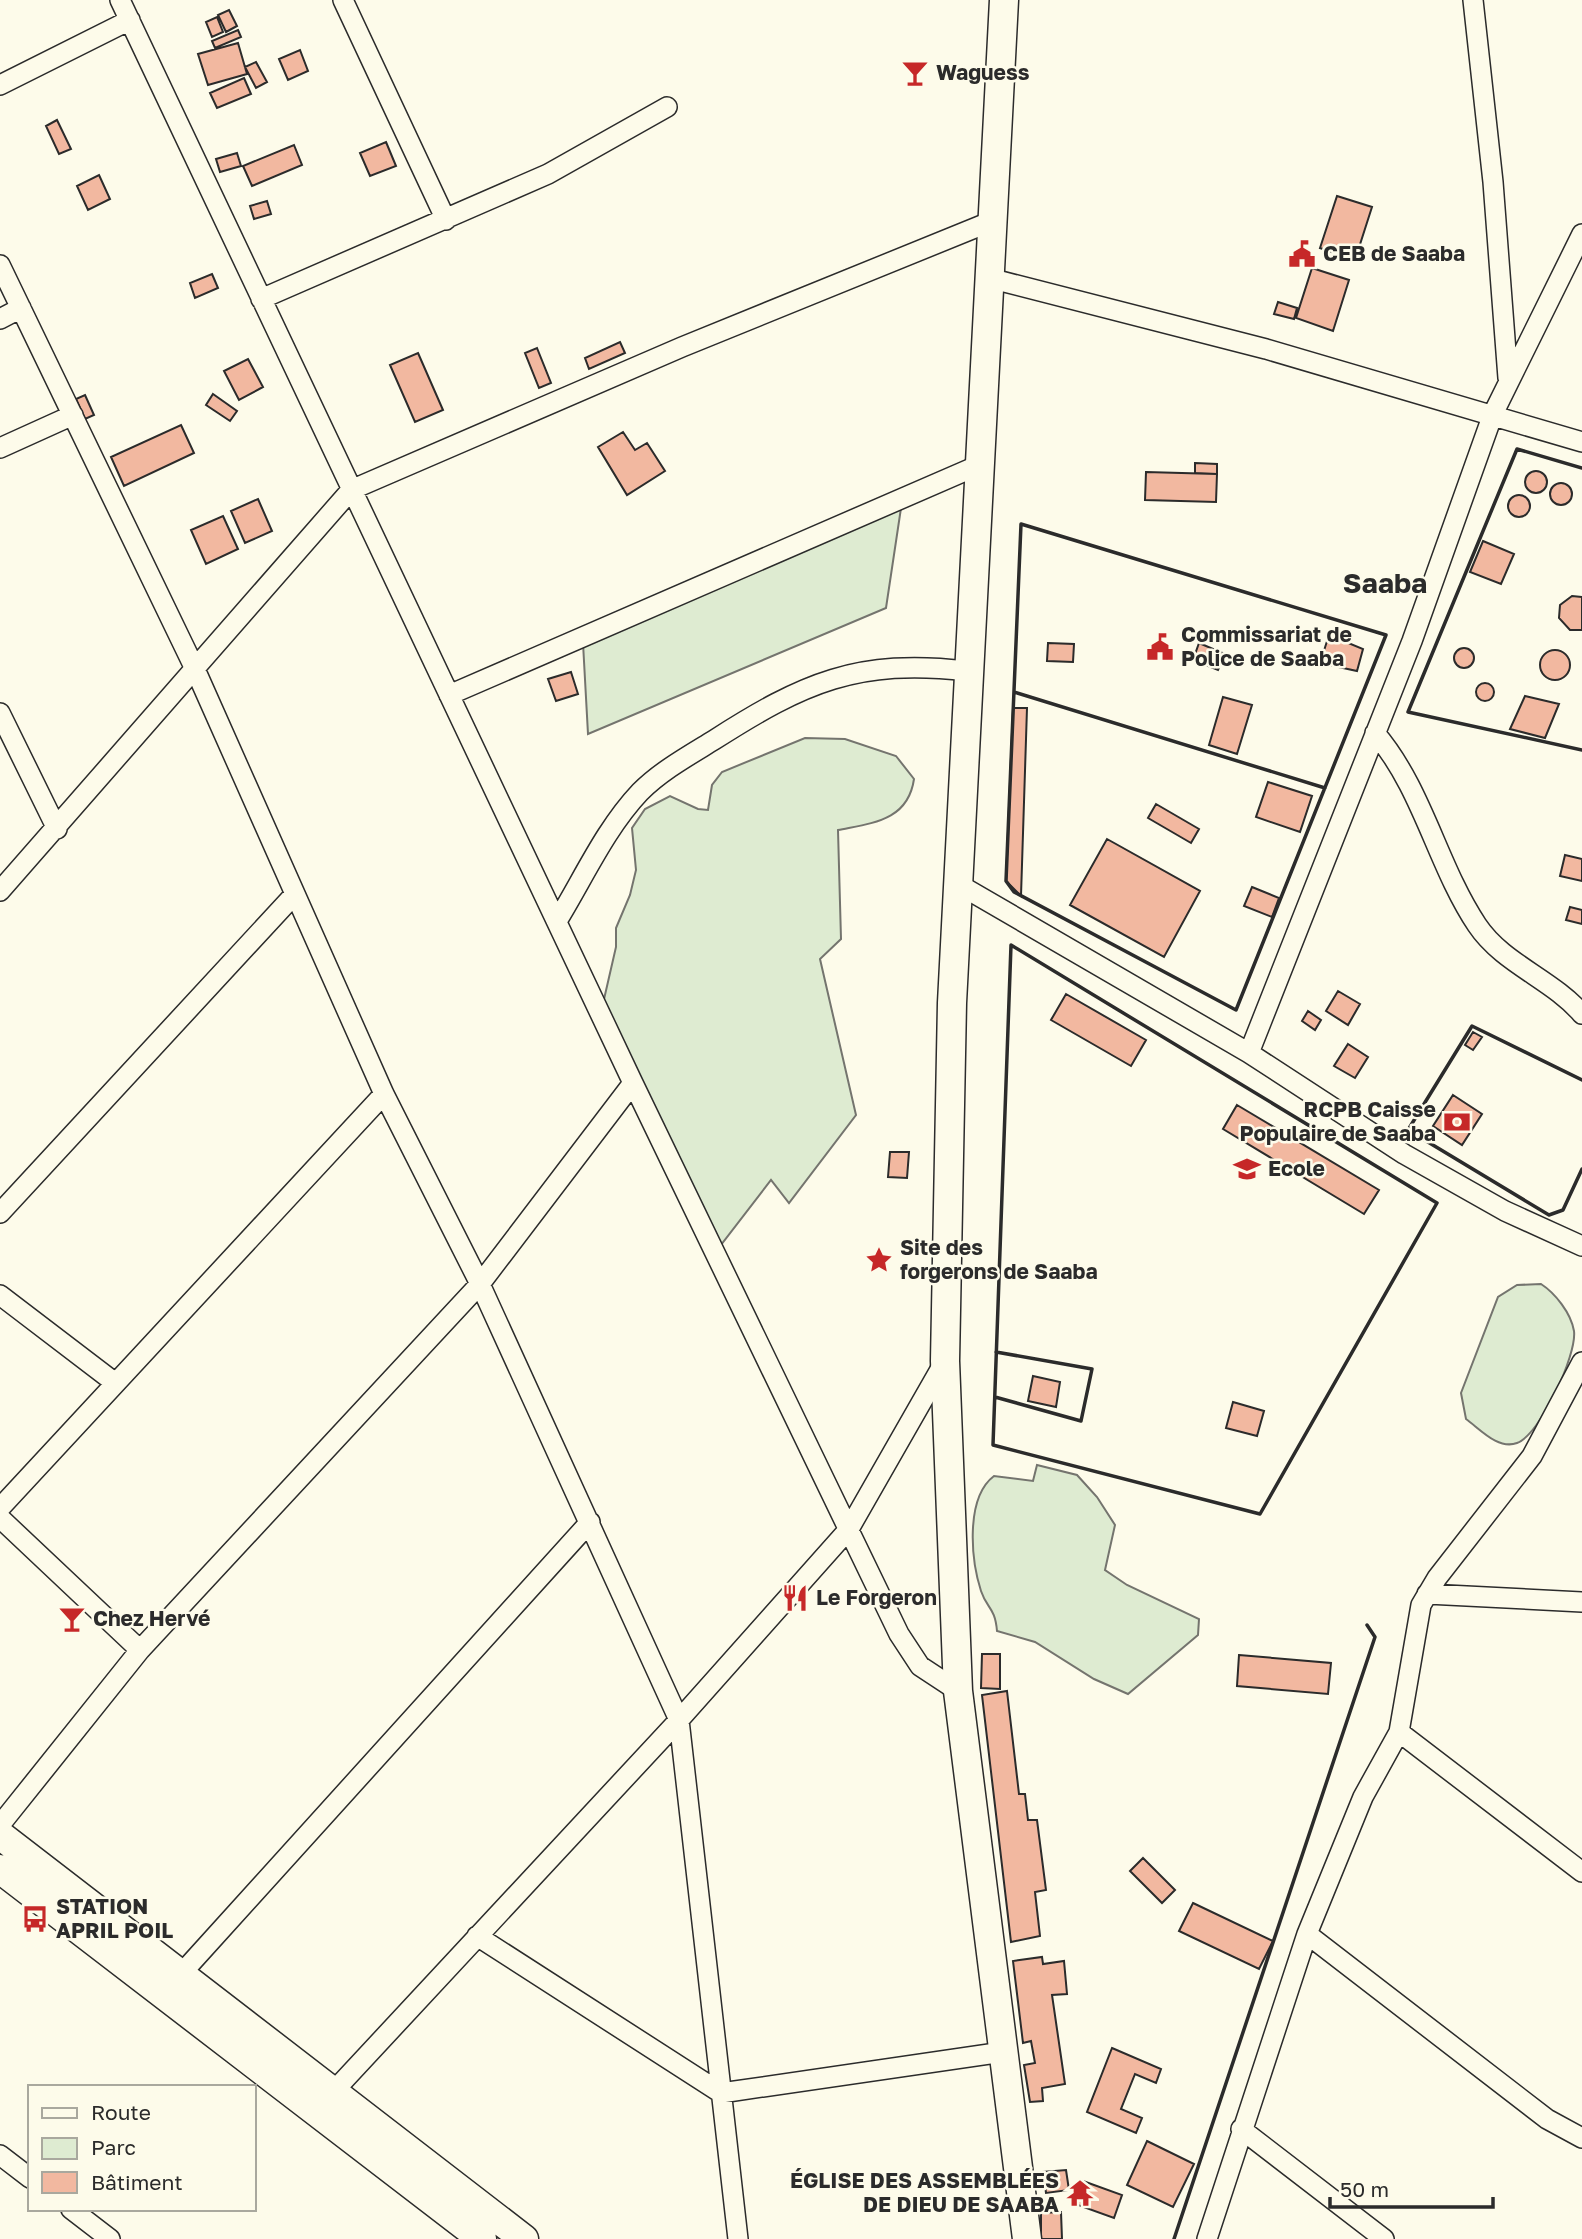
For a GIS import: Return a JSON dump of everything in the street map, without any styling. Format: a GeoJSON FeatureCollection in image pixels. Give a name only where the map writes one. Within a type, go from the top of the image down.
{"type":"FeatureCollection","features":[{"type":"Feature","properties":{"kind":"street"},"geometry":{"type":"LineString","coordinates":[[120,0],[633,1083],[899,1634],[920,1666],[958,1691]]}},
{"type":"Feature","properties":{"kind":"street"},"geometry":{"type":"LineString","coordinates":[[343,0],[446,219]]}},
{"type":"Feature","properties":{"kind":"street"},"geometry":{"type":"LineString","coordinates":[[1004,0],[967,671],[952,1003],[944,1361],[958,1691],[1027,2239]]}},
{"type":"Feature","properties":{"kind":"street"},"geometry":{"type":"LineString","coordinates":[[1473,0],[1493,182],[1508,379]]}},
{"type":"Feature","properties":{"kind":"street"},"geometry":{"type":"LineString","coordinates":[[0,85],[130,20]]}},
{"type":"Feature","properties":{"kind":"street"},"geometry":{"type":"LineString","coordinates":[[261,299],[548,174],[667,107]]}},
{"type":"Feature","properties":{"kind":"street"},"geometry":{"type":"LineString","coordinates":[[0,891],[351,491],[682,347],[992,221]]}},
{"type":"Feature","properties":{"kind":"street"},"geometry":{"type":"LineString","coordinates":[[1249,1053],[1412,641],[1493,414],[1582,234]]}},
{"type":"Feature","properties":{"kind":"street"},"geometry":{"type":"LineString","coordinates":[[0,265],[195,670],[384,1094],[480,1284],[679,1720],[738,2239]]}},
{"type":"Feature","properties":{"kind":"street"},"geometry":{"type":"LineString","coordinates":[[989,278],[1266,349],[1582,442]]}},
{"type":"Feature","properties":{"kind":"street"},"geometry":{"type":"LineString","coordinates":[[0,319],[21,308]]}},
{"type":"Feature","properties":{"kind":"street"},"geometry":{"type":"LineString","coordinates":[[0,448],[73,415]]}},
{"type":"Feature","properties":{"kind":"street"},"geometry":{"type":"LineString","coordinates":[[449,695],[979,465]]}},
{"type":"Feature","properties":{"kind":"street"},"geometry":{"type":"LineString","coordinates":[[557,922],[613,827],[640,792],[668,769],[772,703],[832,677],[887,667],[928,666],[967,671]]}},
{"type":"Feature","properties":{"kind":"street"},"geometry":{"type":"LineString","coordinates":[[0,713],[57,829]]}},
{"type":"Feature","properties":{"kind":"street"},"geometry":{"type":"LineString","coordinates":[[1375,733],[1390,751],[1412,790],[1479,928],[1499,950],[1559,991],[1582,1014]]}},
{"type":"Feature","properties":{"kind":"street"},"geometry":{"type":"LineString","coordinates":[[958,884],[1249,1053],[1404,1154],[1505,1211],[1582,1246]]}},
{"type":"Feature","properties":{"kind":"street"},"geometry":{"type":"LineString","coordinates":[[0,1213],[294,895]]}},
{"type":"Feature","properties":{"kind":"street"},"geometry":{"type":"LineString","coordinates":[[0,1825],[140,1650],[480,1284],[633,1083]]}},
{"type":"Feature","properties":{"kind":"street"},"geometry":{"type":"LineString","coordinates":[[0,1508],[114,1382],[384,1094]]}},
{"type":"Feature","properties":{"kind":"street"},"geometry":{"type":"LineString","coordinates":[[0,1295],[114,1382]]}},
{"type":"Feature","properties":{"kind":"street"},"geometry":{"type":"LineString","coordinates":[[333,2092],[679,1720],[849,1529],[944,1361]]}},
{"type":"Feature","properties":{"kind":"street"},"geometry":{"type":"LineString","coordinates":[[1207,2239],[1307,1934],[1363,1797],[1399,1732],[1406,1707],[1419,1616],[1427,1594],[1532,1456],[1582,1362]]}},
{"type":"Feature","properties":{"kind":"street"},"geometry":{"type":"LineString","coordinates":[[0,1518],[140,1650]]}},
{"type":"Feature","properties":{"kind":"street"},"geometry":{"type":"LineString","coordinates":[[181,1974],[590,1522]]}},
{"type":"Feature","properties":{"kind":"street"},"geometry":{"type":"LineString","coordinates":[[1427,1594],[1582,1602]]}},
{"type":"Feature","properties":{"kind":"street"},"geometry":{"type":"LineString","coordinates":[[1399,1732],[1582,1872]]}},
{"type":"Feature","properties":{"kind":"street"},"geometry":{"type":"LineString","coordinates":[[0,1835],[524,2239]]}},
{"type":"Feature","properties":{"kind":"street"},"geometry":{"type":"LineString","coordinates":[[0,1869],[469,2235]]}},
{"type":"Feature","properties":{"kind":"street"},"geometry":{"type":"LineString","coordinates":[[1307,1934],[1546,2119],[1582,2137]]}},
{"type":"Feature","properties":{"kind":"street"},"geometry":{"type":"LineString","coordinates":[[477,1936],[721,2093],[1003,2052]]}},
{"type":"Feature","properties":{"kind":"street"},"geometry":{"type":"LineString","coordinates":[[1241,2129],[1384,2239]]}},
{"type":"Feature","properties":{"kind":"street"},"geometry":{"type":"LineString","coordinates":[[3,2164],[28,2177]]}},
{"type":"Feature","properties":{"kind":"street"},"geometry":{"type":"LineString","coordinates":[[74,2211],[110,2239]]}},
{"type":"Feature","properties":{"kind":"green space"},"geometry":{"type":"Polygon","coordinates":[[[901,508],[886,608],[588,734],[583,643],[901,508]]]}},
{"type":"Feature","properties":{"kind":"green space"},"geometry":{"type":"Polygon","coordinates":[[[805,738],[845,739],[896,756],[914,779],[904,804],[896,812],[875,822],[838,830],[841,939],[820,959],[856,1115],[789,1203],[771,1180],[717,1250],[602,1008],[616,947],[616,928],[630,895],[636,870],[632,828],[645,809],[670,796],[698,809],[708,810],[712,785],[722,772],[805,738]]]}},
{"type":"Feature","properties":{"kind":"green space"},"geometry":{"type":"Polygon","coordinates":[[[1541,1284],[1557,1298],[1572,1324],[1574,1331],[1570,1358],[1555,1393],[1536,1426],[1517,1443],[1503,1444],[1466,1419],[1461,1393],[1498,1297],[1517,1285],[1541,1284]]]}},
{"type":"Feature","properties":{"kind":"green space"},"geometry":{"type":"Polygon","coordinates":[[[1037,1465],[1077,1475],[1097,1497],[1115,1525],[1105,1570],[1127,1585],[1199,1619],[1198,1635],[1128,1694],[1094,1679],[1035,1642],[997,1631],[993,1613],[983,1597],[977,1578],[973,1547],[978,1499],[994,1476],[1033,1481],[1037,1465]]]}},
{"type":"Feature","properties":{"kind":"building"},"geometry":{"type":"Polygon","coordinates":[[[229,10],[237,26],[226,32],[218,15],[229,10]]]}},
{"type":"Feature","properties":{"kind":"building"},"geometry":{"type":"Polygon","coordinates":[[[217,17],[223,32],[212,37],[206,22],[217,17]]]}},
{"type":"Feature","properties":{"kind":"building"},"geometry":{"type":"Polygon","coordinates":[[[238,30],[241,37],[215,48],[212,41],[238,30]]]}},
{"type":"Feature","properties":{"kind":"building"},"geometry":{"type":"Polygon","coordinates":[[[238,43],[247,74],[208,85],[198,54],[238,43]]]}},
{"type":"Feature","properties":{"kind":"building"},"geometry":{"type":"Polygon","coordinates":[[[300,50],[308,71],[288,80],[279,59],[300,50]]]}},
{"type":"Feature","properties":{"kind":"building"},"geometry":{"type":"Polygon","coordinates":[[[256,62],[267,82],[256,88],[245,67],[256,62]]]}},
{"type":"Feature","properties":{"kind":"building"},"geometry":{"type":"Polygon","coordinates":[[[244,78],[251,94],[217,108],[210,93],[244,78]]]}},
{"type":"Feature","properties":{"kind":"building"},"geometry":{"type":"Polygon","coordinates":[[[57,120],[71,149],[59,154],[46,126],[57,120]]]}},
{"type":"Feature","properties":{"kind":"building"},"geometry":{"type":"Polygon","coordinates":[[[386,142],[396,166],[370,176],[360,153],[386,142]]]}},
{"type":"Feature","properties":{"kind":"building"},"geometry":{"type":"Polygon","coordinates":[[[294,145],[302,165],[252,186],[243,166],[294,145]]]}},
{"type":"Feature","properties":{"kind":"building"},"geometry":{"type":"Polygon","coordinates":[[[237,153],[241,166],[220,172],[216,159],[237,153]]]}},
{"type":"Feature","properties":{"kind":"building"},"geometry":{"type":"Polygon","coordinates":[[[99,175],[110,199],[88,210],[77,186],[99,175]]]}},
{"type":"Feature","properties":{"kind":"building"},"geometry":{"type":"Polygon","coordinates":[[[1337,196],[1372,207],[1355,260],[1320,248],[1337,196]]]}},
{"type":"Feature","properties":{"kind":"building"},"geometry":{"type":"Polygon","coordinates":[[[267,201],[271,214],[254,219],[250,206],[267,201]]]}},
{"type":"Feature","properties":{"kind":"building"},"geometry":{"type":"Polygon","coordinates":[[[1312,268],[1349,280],[1333,331],[1296,318],[1312,268]]]}},
{"type":"Feature","properties":{"kind":"building"},"geometry":{"type":"Polygon","coordinates":[[[212,274],[218,288],[195,298],[190,283],[212,274]]]}},
{"type":"Feature","properties":{"kind":"building"},"geometry":{"type":"Polygon","coordinates":[[[1278,302],[1297,308],[1294,319],[1274,314],[1278,302]]]}},
{"type":"Feature","properties":{"kind":"building"},"geometry":{"type":"Polygon","coordinates":[[[620,342],[625,353],[589,369],[585,358],[620,342]]]}},
{"type":"Feature","properties":{"kind":"building"},"geometry":{"type":"Polygon","coordinates":[[[537,348],[551,383],[539,388],[525,353],[537,348]]]}},
{"type":"Feature","properties":{"kind":"building"},"geometry":{"type":"Polygon","coordinates":[[[418,353],[443,410],[415,422],[390,365],[418,353]]]}},
{"type":"Feature","properties":{"kind":"building"},"geometry":{"type":"Polygon","coordinates":[[[248,359],[263,387],[239,400],[224,371],[248,359]]]}},
{"type":"Feature","properties":{"kind":"building"},"geometry":{"type":"Polygon","coordinates":[[[213,394],[237,411],[230,421],[206,405],[213,394]]]}},
{"type":"Feature","properties":{"kind":"building"},"geometry":{"type":"Polygon","coordinates":[[[85,395],[94,415],[85,419],[76,399],[85,395]]]}},
{"type":"Feature","properties":{"kind":"building"},"geometry":{"type":"Polygon","coordinates":[[[181,425],[194,453],[124,486],[111,457],[181,425]]]}},
{"type":"Feature","properties":{"kind":"building"},"geometry":{"type":"Polygon","coordinates":[[[623,432],[635,450],[647,443],[665,471],[627,495],[598,447],[623,432]]]}},
{"type":"Feature","properties":{"kind":"building"},"geometry":{"type":"Polygon","coordinates":[[[1195,463],[1217,464],[1217,474],[1195,473],[1195,463]]]}},
{"type":"Feature","properties":{"kind":"building"},"geometry":{"type":"Polygon","coordinates":[[[1536,471],[1546,478],[1547,482],[1540,492],[1536,493],[1526,486],[1525,482],[1532,472],[1536,471]]]}},
{"type":"Feature","properties":{"kind":"building"},"geometry":{"type":"Polygon","coordinates":[[[1146,472],[1217,474],[1216,502],[1145,500],[1146,472]]]}},
{"type":"Feature","properties":{"kind":"building"},"geometry":{"type":"Polygon","coordinates":[[[1561,483],[1569,486],[1572,494],[1569,502],[1561,505],[1553,502],[1550,494],[1553,486],[1561,483]]]}},
{"type":"Feature","properties":{"kind":"building"},"geometry":{"type":"Polygon","coordinates":[[[1519,495],[1527,498],[1530,506],[1527,514],[1519,517],[1511,514],[1508,506],[1511,498],[1519,495]]]}},
{"type":"Feature","properties":{"kind":"building"},"geometry":{"type":"Polygon","coordinates":[[[258,499],[272,531],[245,543],[231,511],[258,499]]]}},
{"type":"Feature","properties":{"kind":"building"},"geometry":{"type":"Polygon","coordinates":[[[223,516],[238,549],[206,564],[191,530],[223,516]]]}},
{"type":"Feature","properties":{"kind":"building"},"geometry":{"type":"Polygon","coordinates":[[[1483,541],[1514,554],[1501,584],[1470,572],[1483,541]]]}},
{"type":"Feature","properties":{"kind":"building"},"geometry":{"type":"Polygon","coordinates":[[[1572,596],[1582,597],[1582,630],[1570,630],[1559,618],[1560,605],[1572,596]]]}},
{"type":"Feature","properties":{"kind":"building"},"geometry":{"type":"Polygon","coordinates":[[[1329,635],[1363,649],[1357,671],[1320,663],[1329,635]]]}},
{"type":"Feature","properties":{"kind":"building"},"geometry":{"type":"Polygon","coordinates":[[[1048,643],[1074,644],[1073,662],[1047,661],[1048,643]]]}},
{"type":"Feature","properties":{"kind":"building"},"geometry":{"type":"Polygon","coordinates":[[[1199,643],[1225,654],[1218,670],[1193,660],[1199,643]]]}},
{"type":"Feature","properties":{"kind":"building"},"geometry":{"type":"Polygon","coordinates":[[[1464,648],[1471,651],[1474,658],[1471,665],[1464,668],[1457,665],[1454,658],[1457,651],[1464,648]]]}},
{"type":"Feature","properties":{"kind":"building"},"geometry":{"type":"Polygon","coordinates":[[[1555,650],[1561,651],[1569,659],[1569,671],[1561,679],[1555,680],[1549,679],[1541,671],[1540,665],[1541,659],[1549,651],[1555,650]]]}},
{"type":"Feature","properties":{"kind":"building"},"geometry":{"type":"Polygon","coordinates":[[[571,672],[578,694],[556,701],[548,679],[571,672]]]}},
{"type":"Feature","properties":{"kind":"building"},"geometry":{"type":"Polygon","coordinates":[[[1485,683],[1491,686],[1494,692],[1491,698],[1485,701],[1479,698],[1476,692],[1479,686],[1485,683]]]}},
{"type":"Feature","properties":{"kind":"building"},"geometry":{"type":"Polygon","coordinates":[[[1525,696],[1559,704],[1545,738],[1510,729],[1525,696]]]}},
{"type":"Feature","properties":{"kind":"building"},"geometry":{"type":"Polygon","coordinates":[[[1223,697],[1252,705],[1237,754],[1209,745],[1223,697]]]}},
{"type":"Feature","properties":{"kind":"building"},"geometry":{"type":"Polygon","coordinates":[[[1013,708],[1027,708],[1021,896],[1006,881],[1013,708]]]}},
{"type":"Feature","properties":{"kind":"building"},"geometry":{"type":"Polygon","coordinates":[[[1268,782],[1312,796],[1300,832],[1256,817],[1268,782]]]}},
{"type":"Feature","properties":{"kind":"building"},"geometry":{"type":"Polygon","coordinates":[[[1156,804],[1199,829],[1191,843],[1148,818],[1156,804]]]}},
{"type":"Feature","properties":{"kind":"building"},"geometry":{"type":"Polygon","coordinates":[[[1107,839],[1200,891],[1164,957],[1070,905],[1107,839]]]}},
{"type":"Feature","properties":{"kind":"building"},"geometry":{"type":"Polygon","coordinates":[[[1565,855],[1582,859],[1582,881],[1560,876],[1565,855]]]}},
{"type":"Feature","properties":{"kind":"building"},"geometry":{"type":"Polygon","coordinates":[[[1252,887],[1279,898],[1272,917],[1244,906],[1252,887]]]}},
{"type":"Feature","properties":{"kind":"building"},"geometry":{"type":"Polygon","coordinates":[[[1570,907],[1582,910],[1582,924],[1566,920],[1570,907]]]}},
{"type":"Feature","properties":{"kind":"building"},"geometry":{"type":"Polygon","coordinates":[[[1338,991],[1360,1004],[1348,1025],[1326,1011],[1338,991]]]}},
{"type":"Feature","properties":{"kind":"building"},"geometry":{"type":"Polygon","coordinates":[[[1066,994],[1146,1040],[1131,1066],[1051,1020],[1066,994]]]}},
{"type":"Feature","properties":{"kind":"building"},"geometry":{"type":"Polygon","coordinates":[[[1308,1011],[1321,1020],[1315,1030],[1302,1021],[1308,1011]]]}},
{"type":"Feature","properties":{"kind":"building"},"geometry":{"type":"Polygon","coordinates":[[[1473,1032],[1482,1037],[1473,1050],[1465,1045],[1473,1032]]]}},
{"type":"Feature","properties":{"kind":"building"},"geometry":{"type":"Polygon","coordinates":[[[1348,1044],[1368,1057],[1355,1078],[1334,1066],[1348,1044]]]}},
{"type":"Feature","properties":{"kind":"building"},"geometry":{"type":"Polygon","coordinates":[[[1453,1095],[1482,1114],[1462,1145],[1433,1126],[1453,1095]]]}},
{"type":"Feature","properties":{"kind":"building"},"geometry":{"type":"Polygon","coordinates":[[[1237,1105],[1379,1190],[1364,1214],[1223,1129],[1237,1105]]]}},
{"type":"Feature","properties":{"kind":"building"},"geometry":{"type":"Polygon","coordinates":[[[890,1152],[909,1152],[907,1178],[888,1177],[890,1152]]]}},
{"type":"Feature","properties":{"kind":"building"},"geometry":{"type":"Polygon","coordinates":[[[1033,1376],[1060,1382],[1056,1407],[1028,1401],[1033,1376]]]}},
{"type":"Feature","properties":{"kind":"building"},"geometry":{"type":"Polygon","coordinates":[[[1233,1402],[1264,1411],[1257,1436],[1226,1428],[1233,1402]]]}},
{"type":"Feature","properties":{"kind":"building"},"geometry":{"type":"Polygon","coordinates":[[[982,1654],[1000,1654],[1000,1689],[981,1688],[982,1654]]]}},
{"type":"Feature","properties":{"kind":"building"},"geometry":{"type":"Polygon","coordinates":[[[1239,1655],[1331,1663],[1328,1694],[1237,1686],[1239,1655]]]}},
{"type":"Feature","properties":{"kind":"building"},"geometry":{"type":"Polygon","coordinates":[[[1007,1691],[1019,1794],[1025,1794],[1028,1820],[1037,1820],[1046,1890],[1035,1892],[1040,1936],[1011,1942],[982,1695],[1007,1691]]]}},
{"type":"Feature","properties":{"kind":"building"},"geometry":{"type":"Polygon","coordinates":[[[1143,1858],[1175,1890],[1162,1903],[1130,1871],[1143,1858]]]}},
{"type":"Feature","properties":{"kind":"building"},"geometry":{"type":"Polygon","coordinates":[[[1193,1903],[1273,1941],[1259,1969],[1179,1931],[1193,1903]]]}},
{"type":"Feature","properties":{"kind":"building"},"geometry":{"type":"Polygon","coordinates":[[[1042,1957],[1043,1964],[1064,1961],[1067,1994],[1052,1995],[1065,2084],[1042,2088],[1043,2101],[1030,2102],[1024,2065],[1035,2063],[1031,2041],[1023,2043],[1013,1961],[1042,1957]]]}},
{"type":"Feature","properties":{"kind":"building"},"geometry":{"type":"Polygon","coordinates":[[[1112,2048],[1161,2069],[1156,2083],[1135,2074],[1121,2109],[1142,2118],[1136,2133],[1087,2112],[1112,2048]]]}},
{"type":"Feature","properties":{"kind":"building"},"geometry":{"type":"Polygon","coordinates":[[[1147,2141],[1194,2164],[1173,2207],[1127,2185],[1147,2141]]]}},
{"type":"Feature","properties":{"kind":"building"},"geometry":{"type":"Polygon","coordinates":[[[1066,2170],[1069,2190],[1046,2193],[1043,2172],[1066,2170]]]}},
{"type":"Feature","properties":{"kind":"building"},"geometry":{"type":"Polygon","coordinates":[[[1083,2181],[1122,2195],[1114,2218],[1075,2204],[1083,2181]]]}},
{"type":"Feature","properties":{"kind":"building"},"geometry":{"type":"Polygon","coordinates":[[[1061,2212],[1062,2239],[1041,2239],[1041,2213],[1061,2212]]]}},
{"type":"Feature","properties":{"kind":"wall"},"geometry":{"type":"LineString","coordinates":[[1582,468],[1517,449],[1408,712],[1582,750]]}},
{"type":"Feature","properties":{"kind":"wall"},"geometry":{"type":"LineString","coordinates":[[1021,524],[1386,635],[1236,1010],[1014,892],[1006,881],[1021,524]]}},
{"type":"Feature","properties":{"kind":"wall"},"geometry":{"type":"LineString","coordinates":[[1014,692],[1325,788]]}},
{"type":"Feature","properties":{"kind":"wall"},"geometry":{"type":"LineString","coordinates":[[1011,945],[1437,1203],[1260,1514],[993,1445],[1011,945]]}},
{"type":"Feature","properties":{"kind":"wall"},"geometry":{"type":"LineString","coordinates":[[1582,1080],[1472,1026],[1408,1130],[1549,1215],[1563,1210],[1582,1169]]}},
{"type":"Feature","properties":{"kind":"wall"},"geometry":{"type":"LineString","coordinates":[[995,1397],[1081,1421],[1092,1369],[996,1352]]}},
{"type":"Feature","properties":{"kind":"wall"},"geometry":{"type":"LineString","coordinates":[[1174,2239],[1375,1637],[1367,1625]]}},
{"type":"Feature","properties":{"kind":"place","name":"Waguess"},"geometry":{"type":"Point","coordinates":[915,73]}},
{"type":"Feature","properties":{"kind":"place","name":"CEB de Saaba"},"geometry":{"type":"Point","coordinates":[1302,254]}},
{"type":"Feature","properties":{"kind":"place","name":"Commissariat de Police de Saaba"},"geometry":{"type":"Point","coordinates":[1160,647]}},
{"type":"Feature","properties":{"kind":"place","name":"RCPB Caisse Populaire de Saaba"},"geometry":{"type":"Point","coordinates":[1457,1122]}},
{"type":"Feature","properties":{"kind":"place","name":"Ecole"},"geometry":{"type":"Point","coordinates":[1247,1169]}},
{"type":"Feature","properties":{"kind":"place","name":"Site des forgerons de Saaba"},"geometry":{"type":"Point","coordinates":[879,1260]}},
{"type":"Feature","properties":{"kind":"place","name":"Le Forgeron"},"geometry":{"type":"Point","coordinates":[795,1598]}},
{"type":"Feature","properties":{"kind":"place","name":"Chez Hervé"},"geometry":{"type":"Point","coordinates":[72,1619]}},
{"type":"Feature","properties":{"kind":"place","name":"STATION APRIL POIL"},"geometry":{"type":"Point","coordinates":[35,1919]}},
{"type":"Feature","properties":{"kind":"place","name":"ÉGLISE DES ASSEMBLÉES DE DIEU DE SAABA"},"geometry":{"type":"Point","coordinates":[1080,2193]}},
{"type":"Feature","properties":{"kind":"district","name":"Saaba"},"geometry":{"type":"Point","coordinates":[1385,583]}}]}
